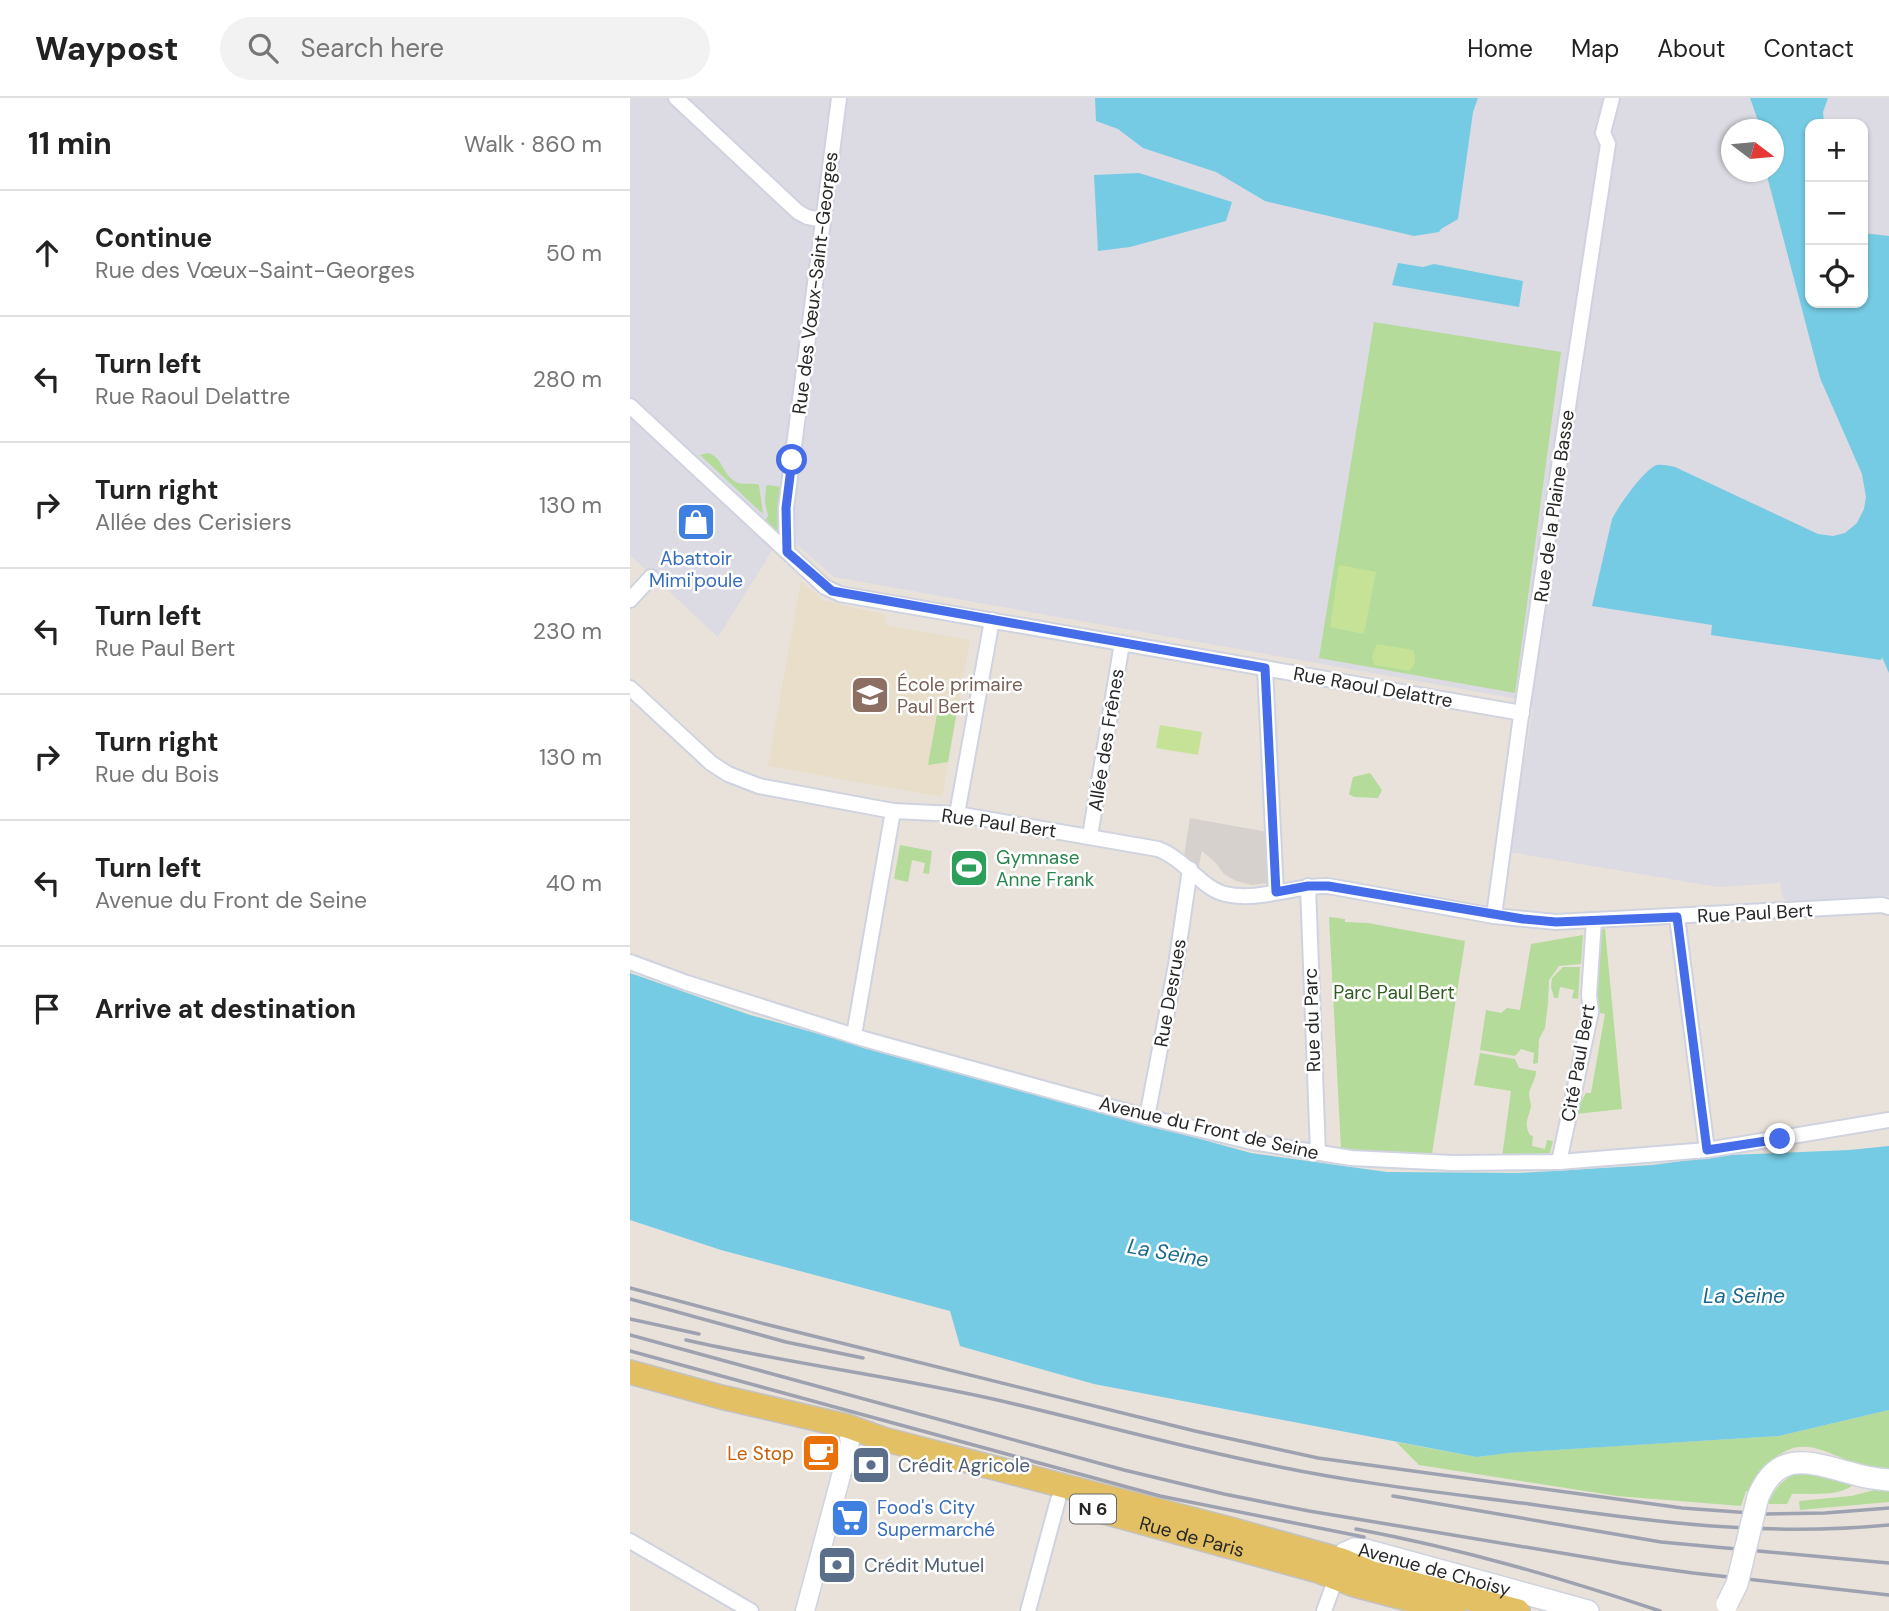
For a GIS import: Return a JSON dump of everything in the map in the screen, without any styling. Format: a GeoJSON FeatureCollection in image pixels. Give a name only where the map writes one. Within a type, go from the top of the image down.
{"type":"FeatureCollection","features":[{"type":"Feature","properties":{"kind":"main road","name":"N 6"},"geometry":{"type":"LineString","coordinates":[[630,1372],[849,1434]]}},
{"type":"Feature","properties":{"kind":"main road","name":"N 6"},"geometry":{"type":"LineString","coordinates":[[630,1383],[849,1434]]}},
{"type":"Feature","properties":{"kind":"main road","name":"Rue de Paris"},"geometry":{"type":"LineString","coordinates":[[849,1434],[883,1439],[939,1453],[1339,1569],[1373,1573],[1518,1611]]}},
{"type":"Feature","properties":{"kind":"main road","name":"Rue de Paris"},"geometry":{"type":"LineString","coordinates":[[849,1434],[1058,1500],[1318,1571],[1339,1569]]}},
{"type":"Feature","properties":{"kind":"main road"},"geometry":{"type":"LineString","coordinates":[[1721,1608],[1737,1584],[1758,1497],[1764,1483],[1774,1472],[1786,1465],[1802,1461],[1889,1480]]}},
{"type":"Feature","properties":{"kind":"main road","name":"Avenue de Choisy"},"geometry":{"type":"LineString","coordinates":[[1339,1569],[1345,1553],[1354,1549],[1366,1550],[1588,1611]]}},
{"type":"Feature","properties":{"kind":"main road","name":"Rue de Paris"},"geometry":{"type":"LineString","coordinates":[[1339,1569],[1354,1585],[1453,1611]]}},
{"type":"Feature","properties":{"kind":"street"},"geometry":{"type":"LineString","coordinates":[[676,98],[799,212],[822,220]]}},
{"type":"Feature","properties":{"kind":"street","name":"Rue des Vœux-Saint-Georges"},"geometry":{"type":"LineString","coordinates":[[787,552],[786,508],[839,98]]}},
{"type":"Feature","properties":{"kind":"street","name":"Rue de la Plaine Basse"},"geometry":{"type":"LineString","coordinates":[[1494,916],[1608,144],[1603,133],[1612,98]]}},
{"type":"Feature","properties":{"kind":"street","name":"Rue Raoul Delattre"},"geometry":{"type":"LineString","coordinates":[[630,406],[825,587],[840,594],[1522,713]]}},
{"type":"Feature","properties":{"kind":"street"},"geometry":{"type":"LineString","coordinates":[[630,600],[651,577]]}},
{"type":"Feature","properties":{"kind":"street"},"geometry":{"type":"LineString","coordinates":[[957,814],[992,620]]}},
{"type":"Feature","properties":{"kind":"street","name":"Allée des Frênes"},"geometry":{"type":"LineString","coordinates":[[1090,836],[1122,643]]}},
{"type":"Feature","properties":{"kind":"street"},"geometry":{"type":"LineString","coordinates":[[1265,668],[1276,892]]}},
{"type":"Feature","properties":{"kind":"street","name":"Rue Paul Bert"},"geometry":{"type":"LineString","coordinates":[[630,688],[711,763],[728,774],[777,791],[893,811],[957,814],[1158,849],[1190,869],[1206,884],[1225,894],[1255,896],[1308,886],[1328,886],[1494,916],[1556,922],[1882,905],[1889,907]]}},
{"type":"Feature","properties":{"kind":"street"},"geometry":{"type":"LineString","coordinates":[[854,1035],[893,811]]}},
{"type":"Feature","properties":{"kind":"street","name":"Rue Desrues"},"geometry":{"type":"LineString","coordinates":[[1147,1117],[1176,965],[1190,869]]}},
{"type":"Feature","properties":{"kind":"street","name":"Rue du Parc"},"geometry":{"type":"LineString","coordinates":[[1308,886],[1318,1153]]}},
{"type":"Feature","properties":{"kind":"street"},"geometry":{"type":"LineString","coordinates":[[1677,917],[1707,1150]]}},
{"type":"Feature","properties":{"kind":"street","name":"Cité Paul Bert"},"geometry":{"type":"LineString","coordinates":[[1559,1162],[1591,1012],[1594,920]]}},
{"type":"Feature","properties":{"kind":"street","name":"Avenue du Front de Seine"},"geometry":{"type":"LineString","coordinates":[[630,962],[687,983],[854,1035],[1147,1117],[1252,1142],[1351,1158],[1453,1163],[1559,1162],[1707,1150],[1889,1120]]}},
{"type":"Feature","properties":{"kind":"street"},"geometry":{"type":"LineString","coordinates":[[806,1611],[849,1434]]}},
{"type":"Feature","properties":{"kind":"street"},"geometry":{"type":"LineString","coordinates":[[1028,1611],[1058,1500]]}},
{"type":"Feature","properties":{"kind":"street"},"geometry":{"type":"LineString","coordinates":[[630,1541],[751,1611]]}},
{"type":"Feature","properties":{"kind":"street"},"geometry":{"type":"LineString","coordinates":[[1324,1611],[1339,1569]]}},
{"type":"Feature","properties":{"kind":"shaded area"},"geometry":{"type":"Polygon","coordinates":[[[630,98],[1889,98],[1889,896],[1789,902],[1783,898],[1780,883],[1718,887],[1509,852],[1533,709],[1518,699],[834,577],[798,546],[773,549],[718,637],[630,555],[630,98]]]}},
{"type":"Feature","properties":{"kind":"shaded area","name":"École primaire Paul Bert"},"geometry":{"type":"Polygon","coordinates":[[[801,581],[822,600],[886,615],[885,625],[970,640],[942,797],[768,766],[801,581]]]}},
{"type":"Feature","properties":{"kind":"shaded area"},"geometry":{"type":"Polygon","coordinates":[[[1190,818],[1268,832],[1271,887],[1267,887],[1266,883],[1252,885],[1236,881],[1224,874],[1202,851],[1198,869],[1184,856],[1190,818]]]}},
{"type":"Feature","properties":{"kind":"green space"},"geometry":{"type":"Polygon","coordinates":[[[1374,322],[1561,352],[1515,693],[1319,658],[1374,322]]]}},
{"type":"Feature","properties":{"kind":"green space"},"geometry":{"type":"Polygon","coordinates":[[[708,453],[717,458],[731,479],[742,484],[759,485],[763,514],[700,455],[708,453]]]}},
{"type":"Feature","properties":{"kind":"green space"},"geometry":{"type":"Polygon","coordinates":[[[768,485],[782,487],[781,538],[764,523],[768,516],[765,502],[768,485]]]}},
{"type":"Feature","properties":{"kind":"green space"},"geometry":{"type":"Polygon","coordinates":[[[1339,565],[1376,572],[1364,634],[1330,627],[1339,565]]]}},
{"type":"Feature","properties":{"kind":"green space"},"geometry":{"type":"Polygon","coordinates":[[[1377,644],[1413,650],[1413,666],[1409,671],[1374,665],[1372,656],[1377,644]]]}},
{"type":"Feature","properties":{"kind":"green space"},"geometry":{"type":"Polygon","coordinates":[[[940,698],[958,705],[948,762],[928,765],[940,698]]]}},
{"type":"Feature","properties":{"kind":"green space"},"geometry":{"type":"Polygon","coordinates":[[[1160,725],[1202,732],[1198,755],[1156,748],[1160,725]]]}},
{"type":"Feature","properties":{"kind":"green space"},"geometry":{"type":"Polygon","coordinates":[[[1370,773],[1382,790],[1378,798],[1354,797],[1349,794],[1353,777],[1370,773]]]}},
{"type":"Feature","properties":{"kind":"green space"},"geometry":{"type":"Polygon","coordinates":[[[900,845],[932,851],[929,874],[923,873],[925,863],[912,860],[908,882],[894,879],[900,845]]]}},
{"type":"Feature","properties":{"kind":"green space","name":"Parc Paul Bert"},"geometry":{"type":"Polygon","coordinates":[[[1329,917],[1345,919],[1345,922],[1368,923],[1465,941],[1432,1154],[1341,1149],[1329,917]]]}},
{"type":"Feature","properties":{"kind":"green space"},"geometry":{"type":"Polygon","coordinates":[[[1603,929],[1622,1109],[1576,1114],[1576,1123],[1573,1123],[1575,1098],[1581,1101],[1586,1093],[1591,1093],[1605,1014],[1596,1012],[1593,991],[1597,989],[1599,970],[1595,967],[1597,939],[1603,929]]]}},
{"type":"Feature","properties":{"kind":"green space"},"geometry":{"type":"Polygon","coordinates":[[[1583,935],[1581,964],[1559,966],[1549,980],[1545,1028],[1539,1039],[1538,1063],[1533,1064],[1534,1053],[1521,1049],[1515,1056],[1480,1050],[1486,1010],[1501,1013],[1507,1008],[1520,1010],[1531,944],[1583,935]]]}},
{"type":"Feature","properties":{"kind":"green space"},"geometry":{"type":"Polygon","coordinates":[[[1563,967],[1580,967],[1578,999],[1572,998],[1574,990],[1560,987],[1558,998],[1554,998],[1552,978],[1563,967]]]}},
{"type":"Feature","properties":{"kind":"green space"},"geometry":{"type":"Polygon","coordinates":[[[1480,1053],[1515,1059],[1519,1068],[1536,1071],[1529,1094],[1531,1106],[1527,1127],[1533,1136],[1532,1146],[1545,1149],[1547,1140],[1553,1141],[1550,1153],[1502,1157],[1511,1091],[1474,1085],[1480,1053]]]}},
{"type":"Feature","properties":{"kind":"green space"},"geometry":{"type":"Polygon","coordinates":[[[1889,1410],[1889,1469],[1856,1463],[1814,1448],[1792,1449],[1774,1458],[1760,1474],[1750,1492],[1746,1491],[1741,1506],[1617,1496],[1419,1465],[1396,1442],[1477,1457],[1779,1436],[1889,1410]]]}},
{"type":"Feature","properties":{"kind":"green space"},"geometry":{"type":"Polygon","coordinates":[[[1804,1472],[1853,1485],[1832,1493],[1792,1494],[1787,1504],[1768,1504],[1782,1483],[1791,1476],[1804,1472]]]}},
{"type":"Feature","properties":{"kind":"green space"},"geometry":{"type":"Polygon","coordinates":[[[1879,1489],[1889,1490],[1889,1502],[1800,1510],[1799,1501],[1851,1496],[1879,1489]]]}},
{"type":"Feature","properties":{"kind":"water"},"geometry":{"type":"Polygon","coordinates":[[[1095,98],[1478,98],[1473,112],[1458,219],[1439,232],[1414,236],[1265,201],[1216,172],[1143,148],[1118,129],[1096,121],[1095,98]]]}},
{"type":"Feature","properties":{"kind":"water"},"geometry":{"type":"Polygon","coordinates":[[[1750,98],[1828,98],[1824,119],[1805,119],[1805,308],[1868,308],[1868,234],[1889,236],[1889,673],[1882,657],[1881,660],[1711,635],[1712,625],[1592,606],[1612,519],[1639,481],[1657,465],[1675,467],[1818,534],[1833,536],[1845,533],[1857,523],[1864,509],[1866,497],[1862,474],[1820,378],[1769,182],[1784,182],[1784,119],[1757,119],[1750,98]]]}},
{"type":"Feature","properties":{"kind":"water"},"geometry":{"type":"Polygon","coordinates":[[[1139,173],[1232,202],[1226,221],[1130,247],[1098,251],[1094,175],[1139,173]]]}},
{"type":"Feature","properties":{"kind":"water"},"geometry":{"type":"Polygon","coordinates":[[[1398,263],[1423,267],[1434,264],[1523,281],[1519,307],[1392,285],[1398,263]]]}},
{"type":"Feature","properties":{"kind":"water","name":"La Seine"},"geometry":{"type":"Polygon","coordinates":[[[630,973],[750,1015],[1251,1153],[1387,1172],[1519,1173],[1652,1165],[1729,1155],[1889,1146],[1889,1410],[1779,1436],[1477,1457],[1094,1384],[960,1346],[950,1311],[721,1250],[630,1220],[630,973]]]}},
{"type":"Feature","properties":{"kind":"railway"},"geometry":{"type":"LineString","coordinates":[[630,1288],[1195,1431],[1318,1458],[1682,1508],[1765,1514],[1889,1508]]}},
{"type":"Feature","properties":{"kind":"railway"},"geometry":{"type":"LineString","coordinates":[[630,1299],[786,1342],[863,1358]]}},
{"type":"Feature","properties":{"kind":"railway"},"geometry":{"type":"LineString","coordinates":[[630,1319],[699,1334]]}},
{"type":"Feature","properties":{"kind":"railway"},"geometry":{"type":"LineString","coordinates":[[630,1335],[1124,1470],[1224,1494],[1309,1511],[1621,1563],[1889,1595]]}},
{"type":"Feature","properties":{"kind":"railway"},"geometry":{"type":"LineString","coordinates":[[686,1340],[955,1391],[1244,1460],[1373,1483],[1620,1517],[1708,1526],[1797,1529],[1889,1525]]}},
{"type":"Feature","properties":{"kind":"railway"},"geometry":{"type":"LineString","coordinates":[[630,1351],[1160,1496],[1364,1537]]}},
{"type":"Feature","properties":{"kind":"railway"},"geometry":{"type":"LineString","coordinates":[[1393,1496],[1661,1542],[1889,1563]]}},
{"type":"Feature","properties":{"kind":"railway"},"geometry":{"type":"LineString","coordinates":[[1356,1529],[1434,1545],[1510,1565],[1660,1611]]}},
{"type":"Feature","properties":{"kind":"place","name":"Abattoir Mimi'poule"},"geometry":{"type":"Point","coordinates":[696,522]}},
{"type":"Feature","properties":{"kind":"place","name":"École primaire Paul Bert"},"geometry":{"type":"Point","coordinates":[870,695]}},
{"type":"Feature","properties":{"kind":"place","name":"Gymnase Anne Frank"},"geometry":{"type":"Point","coordinates":[969,868]}},
{"type":"Feature","properties":{"kind":"place","name":"Le Stop"},"geometry":{"type":"Point","coordinates":[821,1453]}},
{"type":"Feature","properties":{"kind":"place","name":"Crédit Agricole"},"geometry":{"type":"Point","coordinates":[871,1465]}},
{"type":"Feature","properties":{"kind":"place","name":"Food's City Supermarché"},"geometry":{"type":"Point","coordinates":[850,1518]}},
{"type":"Feature","properties":{"kind":"place","name":"Crédit Mutuel"},"geometry":{"type":"Point","coordinates":[837,1565]}},
{"type":"Feature","properties":{"kind":"route"},"geometry":{"type":"LineString","coordinates":[[792,460],[786,508],[787,552],[832,591],[1265,668],[1276,892],[1308,886],[1328,886],[1494,916],[1556,922],[1677,917],[1707,1150],[1780,1139]]}}]}
